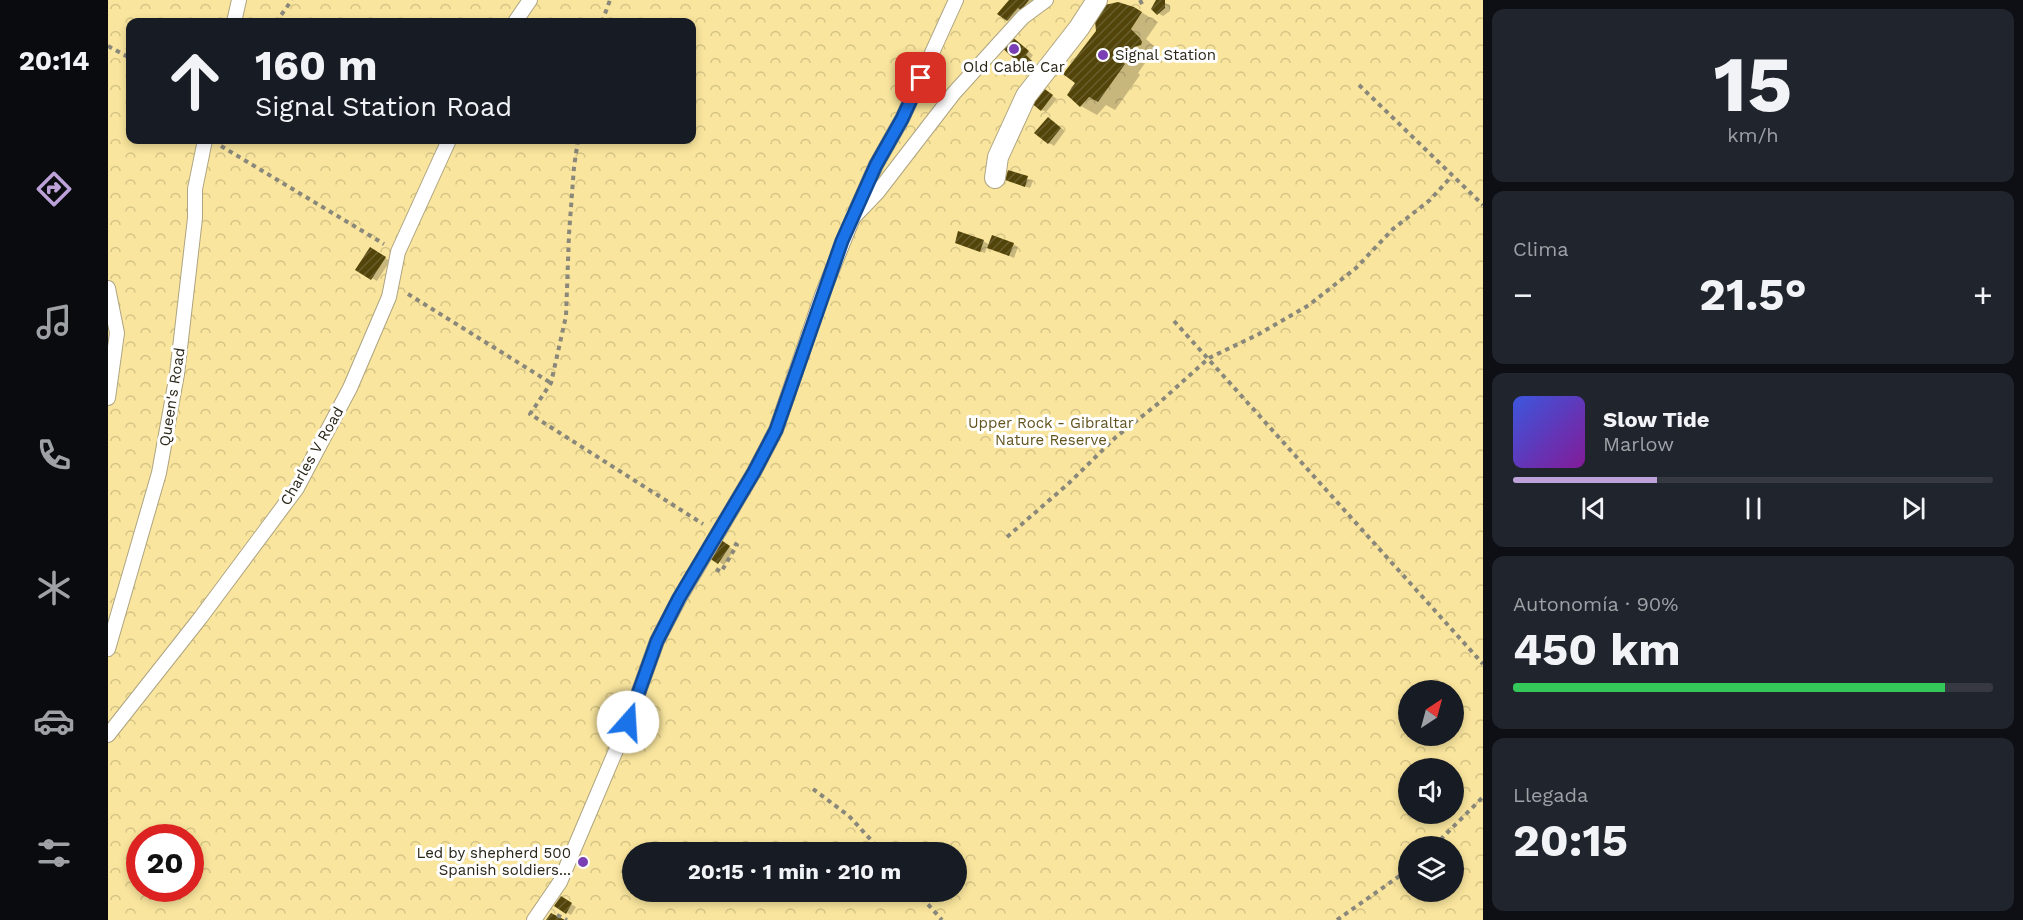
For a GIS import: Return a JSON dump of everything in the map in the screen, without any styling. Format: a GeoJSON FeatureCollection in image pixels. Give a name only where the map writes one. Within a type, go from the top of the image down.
{"type":"FeatureCollection","features":[{"type":"Feature","properties":{"kind":"street"},"geometry":{"type":"LineString","coordinates":[[995,178],[998,157],[1026,96],[1079,28],[1097,0]]}},
{"type":"Feature","properties":{"kind":"lane"},"geometry":{"type":"LineString","coordinates":[[235,18],[239,0]]}},
{"type":"Feature","properties":{"kind":"lane"},"geometry":{"type":"LineString","coordinates":[[518,18],[530,0]]}},
{"type":"Feature","properties":{"kind":"lane"},"geometry":{"type":"LineString","coordinates":[[534,920],[560,882],[628,722],[657,641],[679,598],[754,472],[776,430],[822,295],[853,218],[876,165],[902,119],[956,0]]}},
{"type":"Feature","properties":{"kind":"lane"},"geometry":{"type":"LineString","coordinates":[[853,218],[878,193],[954,93],[1023,16],[1046,0]]}},
{"type":"Feature","properties":{"kind":"lane","name":"Queen's Road"},"geometry":{"type":"LineString","coordinates":[[108,649],[159,473],[177,374],[195,218],[195,189],[205,144]]}},
{"type":"Feature","properties":{"kind":"lane","name":"Charles V Road"},"geometry":{"type":"LineString","coordinates":[[108,735],[201,617],[297,488],[350,388],[389,297],[398,252],[447,144]]}},
{"type":"Feature","properties":{"kind":"lane"},"geometry":{"type":"LineString","coordinates":[[108,288],[117,333],[108,398]]}},
{"type":"Feature","properties":{"kind":"path"},"geometry":{"type":"LineString","coordinates":[[279,18],[292,0]]}},
{"type":"Feature","properties":{"kind":"path"},"geometry":{"type":"LineString","coordinates":[[603,18],[609,0]]}},
{"type":"Feature","properties":{"kind":"path"},"geometry":{"type":"LineString","coordinates":[[1140,0],[1143,6]]}},
{"type":"Feature","properties":{"kind":"path"},"geometry":{"type":"LineString","coordinates":[[108,46],[126,56]]}},
{"type":"Feature","properties":{"kind":"path"},"geometry":{"type":"LineString","coordinates":[[1359,85],[1483,206]]}},
{"type":"Feature","properties":{"kind":"path"},"geometry":{"type":"LineString","coordinates":[[577,144],[569,234],[566,316],[550,383],[530,414],[718,533]]}},
{"type":"Feature","properties":{"kind":"path"},"geometry":{"type":"LineString","coordinates":[[220,146],[398,252]]}},
{"type":"Feature","properties":{"kind":"path"},"geometry":{"type":"LineString","coordinates":[[1007,537],[1116,438],[1209,358],[1257,335],[1309,305],[1356,268],[1393,229],[1430,200],[1451,177]]}},
{"type":"Feature","properties":{"kind":"path"},"geometry":{"type":"LineString","coordinates":[[392,284],[550,383]]}},
{"type":"Feature","properties":{"kind":"path"},"geometry":{"type":"LineString","coordinates":[[1174,321],[1483,664]]}},
{"type":"Feature","properties":{"kind":"path"},"geometry":{"type":"LineString","coordinates":[[725,566],[735,550]]}},
{"type":"Feature","properties":{"kind":"path"},"geometry":{"type":"LineString","coordinates":[[813,789],[849,816],[873,842]]}},
{"type":"Feature","properties":{"kind":"path"},"geometry":{"type":"LineString","coordinates":[[1444,836],[1483,796]]}},
{"type":"Feature","properties":{"kind":"path"},"geometry":{"type":"LineString","coordinates":[[1337,920],[1398,877]]}},
{"type":"Feature","properties":{"kind":"path"},"geometry":{"type":"LineString","coordinates":[[926,902],[942,920]]}},
{"type":"Feature","properties":{"kind":"green space","name":"Upper Rock - Gibraltar Nature Reserve"},"geometry":{"type":"Polygon","coordinates":[[[108,0],[1483,0],[1483,920],[108,920],[108,0]]]}},
{"type":"Feature","properties":{"kind":"building"},"geometry":{"type":"Polygon","coordinates":[[[1009,0],[1029,0],[1021,10],[1018,8],[1007,21],[997,14],[1009,0]]]}},
{"type":"Feature","properties":{"kind":"building"},"geometry":{"type":"Polygon","coordinates":[[[1156,0],[1165,0],[1165,8],[1157,15],[1151,9],[1156,0]]]}},
{"type":"Feature","properties":{"kind":"building","name":"Signal Station"},"geometry":{"type":"Polygon","coordinates":[[[1118,2],[1142,12],[1131,29],[1140,38],[1141,45],[1134,47],[1098,102],[1089,97],[1080,107],[1067,95],[1075,83],[1063,74],[1096,31],[1095,21],[1098,13],[1105,5],[1118,2]]]}},
{"type":"Feature","properties":{"kind":"building","name":"Old Cable Car"},"geometry":{"type":"Polygon","coordinates":[[[1010,35],[1029,51],[1026,55],[1033,62],[1029,66],[1020,64],[1000,46],[1010,35]]]}},
{"type":"Feature","properties":{"kind":"building"},"geometry":{"type":"Polygon","coordinates":[[[1042,87],[1053,95],[1041,111],[1030,102],[1042,87]]]}},
{"type":"Feature","properties":{"kind":"building"},"geometry":{"type":"Polygon","coordinates":[[[1048,117],[1061,128],[1048,144],[1034,133],[1048,117]]]}},
{"type":"Feature","properties":{"kind":"building"},"geometry":{"type":"Polygon","coordinates":[[[1008,170],[1028,176],[1025,187],[1005,180],[1008,170]]]}},
{"type":"Feature","properties":{"kind":"building"},"geometry":{"type":"Polygon","coordinates":[[[958,231],[984,240],[980,252],[955,243],[958,231]]]}},
{"type":"Feature","properties":{"kind":"building"},"geometry":{"type":"Polygon","coordinates":[[[992,235],[1014,243],[1009,256],[987,248],[992,235]]]}},
{"type":"Feature","properties":{"kind":"building"},"geometry":{"type":"Polygon","coordinates":[[[370,247],[386,257],[371,280],[355,270],[370,247]]]}},
{"type":"Feature","properties":{"kind":"building"},"geometry":{"type":"Polygon","coordinates":[[[721,540],[730,546],[718,564],[709,558],[721,540]]]}},
{"type":"Feature","properties":{"kind":"building"},"geometry":{"type":"Polygon","coordinates":[[[561,896],[572,903],[566,914],[554,906],[561,896]]]}},
{"type":"Feature","properties":{"kind":"building"},"geometry":{"type":"Polygon","coordinates":[[[551,913],[565,920],[546,920],[551,913]]]}},
{"type":"Feature","properties":{"kind":"place","name":"Old Cable Car"},"geometry":{"type":"Point","coordinates":[1014,49]}},
{"type":"Feature","properties":{"kind":"place","name":"Signal Station"},"geometry":{"type":"Point","coordinates":[1103,55]}},
{"type":"Feature","properties":{"kind":"place","name":"Led by shepherd 500 Spanish soldiers..."},"geometry":{"type":"Point","coordinates":[583,862]}},
{"type":"Feature","properties":{"kind":"route"},"geometry":{"type":"LineString","coordinates":[[628,722],[657,641],[679,598],[754,472],[776,430],[842,241],[876,165],[902,119],[921,78]]}}]}
